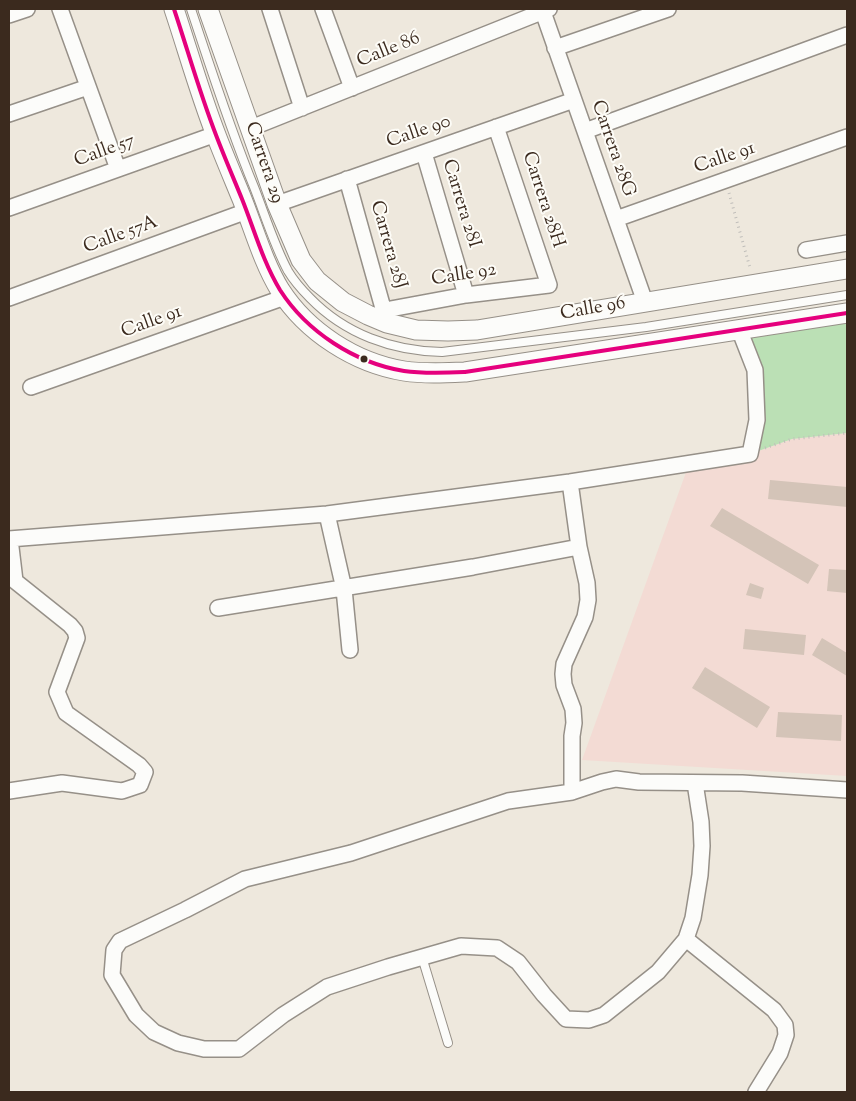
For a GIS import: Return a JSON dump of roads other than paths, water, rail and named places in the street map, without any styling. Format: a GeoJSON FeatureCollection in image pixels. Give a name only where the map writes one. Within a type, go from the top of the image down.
{"type":"FeatureCollection","features":[{"type":"Feature","properties":{"kind":"street"},"geometry":{"type":"LineString","coordinates":[[9,16],[27,9]]}},
{"type":"Feature","properties":{"kind":"street"},"geometry":{"type":"LineString","coordinates":[[60,9],[118,169]]}},
{"type":"Feature","properties":{"kind":"street","name":"Carrera 29"},"geometry":{"type":"LineString","coordinates":[[174,9],[216,134],[266,263],[285,296],[312,327],[340,347],[364,359],[403,371],[434,374],[465,372],[739,329]]}},
{"type":"Feature","properties":{"kind":"street","name":"Carrera 29"},"geometry":{"type":"LineString","coordinates":[[208,9],[277,204],[301,260],[317,281],[343,302]]}},
{"type":"Feature","properties":{"kind":"street"},"geometry":{"type":"LineString","coordinates":[[270,9],[302,108]]}},
{"type":"Feature","properties":{"kind":"street"},"geometry":{"type":"LineString","coordinates":[[323,9],[352,88]]}},
{"type":"Feature","properties":{"kind":"street"},"geometry":{"type":"LineString","coordinates":[[556,48],[668,9]]}},
{"type":"Feature","properties":{"kind":"street","name":"Calle 86"},"geometry":{"type":"LineString","coordinates":[[251,128],[544,10]]}},
{"type":"Feature","properties":{"kind":"street","name":"Carrera 28G"},"geometry":{"type":"LineString","coordinates":[[544,10],[584,131],[645,302]]}},
{"type":"Feature","properties":{"kind":"street"},"geometry":{"type":"LineString","coordinates":[[584,131],[847,35]]}},
{"type":"Feature","properties":{"kind":"street"},"geometry":{"type":"LineString","coordinates":[[9,114],[88,87]]}},
{"type":"Feature","properties":{"kind":"street","name":"Calle 90"},"geometry":{"type":"LineString","coordinates":[[277,204],[574,100]]}},
{"type":"Feature","properties":{"kind":"street","name":"Carrera 28H"},"geometry":{"type":"LineString","coordinates":[[496,127],[549,285]]}},
{"type":"Feature","properties":{"kind":"street","name":"Calle 57"},"geometry":{"type":"LineString","coordinates":[[9,208],[216,134]]}},
{"type":"Feature","properties":{"kind":"street","name":"Calle 91"},"geometry":{"type":"LineString","coordinates":[[616,219],[847,137]]}},
{"type":"Feature","properties":{"kind":"street","name":"Carrera 28I"},"geometry":{"type":"LineString","coordinates":[[424,153],[466,294]]}},
{"type":"Feature","properties":{"kind":"street","name":"Carrera 28J"},"geometry":{"type":"LineString","coordinates":[[347,179],[386,316]]}},
{"type":"Feature","properties":{"kind":"street","name":"Calle 57A"},"geometry":{"type":"LineString","coordinates":[[9,298],[247,211]]}},
{"type":"Feature","properties":{"kind":"street"},"geometry":{"type":"LineString","coordinates":[[806,250],[847,243]]}},
{"type":"Feature","properties":{"kind":"street","name":"Calle 96"},"geometry":{"type":"LineString","coordinates":[[343,302],[368,315],[386,316],[416,330],[477,330],[847,269]]}},
{"type":"Feature","properties":{"kind":"street","name":"Calle 92"},"geometry":{"type":"LineString","coordinates":[[386,316],[466,294],[549,285]]}},
{"type":"Feature","properties":{"kind":"street","name":"Calle 91"},"geometry":{"type":"LineString","coordinates":[[32,387],[285,296]]}},
{"type":"Feature","properties":{"kind":"street"},"geometry":{"type":"LineString","coordinates":[[9,791],[62,783],[122,791],[140,785],[145,772],[139,765],[66,713],[58,692],[77,638],[75,631],[15,581],[9,539],[327,514],[570,482],[750,454],[757,420],[755,370],[739,329],[847,313]]}},
{"type":"Feature","properties":{"kind":"street"},"geometry":{"type":"LineString","coordinates":[[570,482],[579,547],[587,583],[588,600],[584,617],[564,664],[563,674],[564,685],[573,709],[572,792]]}},
{"type":"Feature","properties":{"kind":"street"},"geometry":{"type":"LineString","coordinates":[[327,514],[344,589],[350,650]]}},
{"type":"Feature","properties":{"kind":"street"},"geometry":{"type":"LineString","coordinates":[[218,608],[344,589],[579,547]]}},
{"type":"Feature","properties":{"kind":"street"},"geometry":{"type":"LineString","coordinates":[[695,783],[701,822],[700,875],[693,918],[686,939],[647,982],[604,1015],[589,1020],[566,1020],[518,962],[497,948],[461,946],[327,987],[283,1015],[239,1049],[204,1049],[178,1043],[154,1032],[136,1014],[112,975],[114,950],[120,941],[245,879],[351,852],[508,801],[572,792],[616,779],[639,782],[742,783],[847,790]]}},
{"type":"Feature","properties":{"kind":"street"},"geometry":{"type":"LineString","coordinates":[[686,939],[774,1010],[785,1025],[786,1035],[780,1053],[756,1092]]}},
{"type":"Feature","properties":{"kind":"lane"},"geometry":{"type":"LineString","coordinates":[[191,9],[232,134],[277,249],[289,273],[301,289],[318,306],[354,332],[399,348],[423,352],[442,352],[646,327],[847,296]]}},
{"type":"Feature","properties":{"kind":"lane"},"geometry":{"type":"LineString","coordinates":[[422,957],[448,1043]]}}]}
